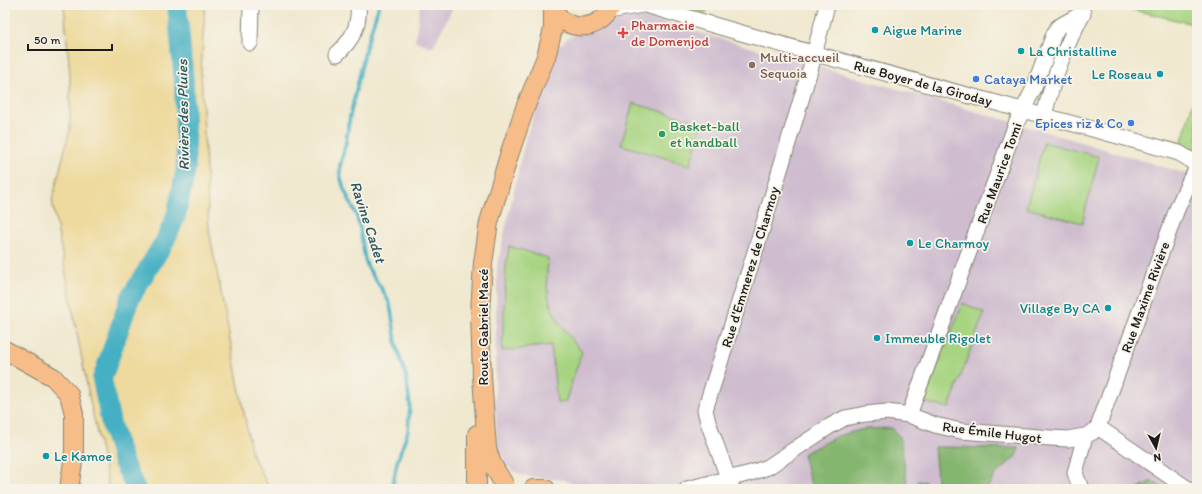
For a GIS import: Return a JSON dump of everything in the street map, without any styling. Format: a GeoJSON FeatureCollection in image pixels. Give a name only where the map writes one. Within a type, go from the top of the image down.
{"type":"FeatureCollection","features":[{"type":"Feature","properties":{"kind":"main road","name":"Route Gabriel Macé"},"geometry":{"type":"LineString","coordinates":[[508,487],[492,464],[487,449],[482,376],[480,306],[483,263],[489,222],[525,108],[546,57],[553,30],[553,6]]}},
{"type":"Feature","properties":{"kind":"main road"},"geometry":{"type":"LineString","coordinates":[[553,6],[560,17],[570,24],[582,27]]}},
{"type":"Feature","properties":{"kind":"main road","name":"Route Gabriel Macé"},"geometry":{"type":"LineString","coordinates":[[546,57],[566,36],[582,27],[592,25],[602,20],[610,8]]}},
{"type":"Feature","properties":{"kind":"main road"},"geometry":{"type":"LineString","coordinates":[[5,350],[53,377],[69,394],[74,414],[74,455],[69,489]]}},
{"type":"Feature","properties":{"kind":"main road"},"geometry":{"type":"LineString","coordinates":[[477,489],[477,395],[478,385],[482,376]]}},
{"type":"Feature","properties":{"kind":"main road"},"geometry":{"type":"LineString","coordinates":[[533,489],[546,489]]}},
{"type":"Feature","properties":{"kind":"street"},"geometry":{"type":"LineString","coordinates":[[250,43],[251,5]]}},
{"type":"Feature","properties":{"kind":"street"},"geometry":{"type":"LineString","coordinates":[[337,54],[352,38],[358,25],[358,5]]}},
{"type":"Feature","properties":{"kind":"street"},"geometry":{"type":"LineString","coordinates":[[610,8],[642,5]]}},
{"type":"Feature","properties":{"kind":"street","name":"Rue Boyer de la Giroday"},"geometry":{"type":"LineString","coordinates":[[646,5],[814,54],[1044,115],[1179,153],[1189,159],[1197,168]]}},
{"type":"Feature","properties":{"kind":"street","name":"Rue d'Emmerez de Charmoy"},"geometry":{"type":"LineString","coordinates":[[731,484],[705,410],[760,236],[827,5]]}},
{"type":"Feature","properties":{"kind":"street","name":"Rue Maurice Tomi"},"geometry":{"type":"LineString","coordinates":[[909,415],[1016,124],[1034,88],[1054,34],[1058,27],[1084,9]]}},
{"type":"Feature","properties":{"kind":"street","name":"Rue Maurice Tomi"},"geometry":{"type":"LineString","coordinates":[[1044,115],[1072,33],[1084,9]]}},
{"type":"Feature","properties":{"kind":"street","name":"Rue Maxime Rivière"},"geometry":{"type":"LineString","coordinates":[[1098,427],[1177,209],[1197,168]]}},
{"type":"Feature","properties":{"kind":"street","name":"Rue Émile Hugot"},"geometry":{"type":"LineString","coordinates":[[687,489],[731,484],[768,467],[816,434],[845,418],[866,414],[887,412],[909,415],[935,425],[961,431],[1068,439],[1085,436],[1093,432],[1098,427]]}},
{"type":"Feature","properties":{"kind":"street"},"geometry":{"type":"LineString","coordinates":[[1098,427],[1188,489]]}},
{"type":"Feature","properties":{"kind":"street"},"geometry":{"type":"LineString","coordinates":[[1080,489],[1075,473],[1085,436]]}},
{"type":"Feature","properties":{"kind":"shaded area"},"geometry":{"type":"Polygon","coordinates":[[[420,5],[454,5],[433,47],[415,41],[420,5]]]}},
{"type":"Feature","properties":{"kind":"shaded area"},"geometry":{"type":"Polygon","coordinates":[[[624,11],[1040,130],[1197,177],[1197,489],[579,489],[575,485],[565,480],[529,477],[512,471],[504,462],[497,444],[495,399],[497,266],[525,141],[554,54],[560,45],[569,37],[624,11]]]}},
{"type":"Feature","properties":{"kind":"green space"},"geometry":{"type":"Polygon","coordinates":[[[677,5],[707,5],[706,14],[677,5]]]}},
{"type":"Feature","properties":{"kind":"green space"},"geometry":{"type":"Polygon","coordinates":[[[1113,5],[1197,5],[1197,25],[1113,5]]]}},
{"type":"Feature","properties":{"kind":"green space"},"geometry":{"type":"Polygon","coordinates":[[[1197,88],[1197,149],[1191,150],[1180,148],[1197,88]]]}},
{"type":"Feature","properties":{"kind":"green space","name":"Basket-ball et handball"},"geometry":{"type":"Polygon","coordinates":[[[633,103],[702,123],[690,165],[621,145],[633,103]]]}},
{"type":"Feature","properties":{"kind":"green space"},"geometry":{"type":"Polygon","coordinates":[[[1044,142],[1099,157],[1082,223],[1026,208],[1044,142]]]}},
{"type":"Feature","properties":{"kind":"green space"},"geometry":{"type":"Polygon","coordinates":[[[509,246],[548,258],[547,287],[549,299],[553,310],[564,329],[582,352],[565,402],[557,403],[551,345],[502,351],[506,266],[509,246]]]}},
{"type":"Feature","properties":{"kind":"green space"},"geometry":{"type":"Polygon","coordinates":[[[963,303],[984,313],[949,408],[923,402],[963,303]]]}},
{"type":"Feature","properties":{"kind":"green space"},"geometry":{"type":"Polygon","coordinates":[[[891,428],[900,437],[908,489],[812,489],[803,454],[837,436],[864,429],[891,428]]]}},
{"type":"Feature","properties":{"kind":"green space"},"geometry":{"type":"Polygon","coordinates":[[[934,447],[1019,448],[1016,456],[995,475],[987,489],[938,489],[934,447]]]}},
{"type":"Feature","properties":{"kind":"green space"},"geometry":{"type":"Polygon","coordinates":[[[1152,481],[1164,489],[1138,488],[1152,481]]]}},
{"type":"Feature","properties":{"kind":"sand"},"geometry":{"type":"Polygon","coordinates":[[[64,5],[205,5],[201,72],[209,230],[252,455],[270,489],[109,489],[88,391],[52,201],[70,129],[70,75],[64,5]]]}},
{"type":"Feature","properties":{"kind":"water"},"geometry":{"type":"Polygon","coordinates":[[[918,481],[925,482],[927,489],[915,489],[915,484],[918,481]]]}},
{"type":"Feature","properties":{"kind":"waterway","name":"Rivière des Pluies"},"geometry":{"type":"LineString","coordinates":[[136,489],[123,462],[111,424],[102,379],[130,298],[165,241],[176,216],[186,169],[184,82],[177,5]]}},
{"type":"Feature","properties":{"kind":"waterway","name":"Ravine Cadet"},"geometry":{"type":"LineString","coordinates":[[379,5],[366,47],[350,116],[340,166],[340,175],[344,189],[356,214],[368,268],[390,304],[397,348],[406,376],[410,405],[408,431],[397,462],[392,489]]}},
{"type":"Feature","properties":{"kind":"place","name":"Aigue Marine"},"geometry":{"type":"Point","coordinates":[875,30]}},
{"type":"Feature","properties":{"kind":"place","name":"Pharmacie de Domenjod"},"geometry":{"type":"Point","coordinates":[623,33]}},
{"type":"Feature","properties":{"kind":"place","name":"La Christalline"},"geometry":{"type":"Point","coordinates":[1021,51]}},
{"type":"Feature","properties":{"kind":"place","name":"Multi-accueil Sequoia"},"geometry":{"type":"Point","coordinates":[752,65]}},
{"type":"Feature","properties":{"kind":"place","name":"Le Roseau"},"geometry":{"type":"Point","coordinates":[1160,74]}},
{"type":"Feature","properties":{"kind":"place","name":"Cataya Market"},"geometry":{"type":"Point","coordinates":[976,79]}},
{"type":"Feature","properties":{"kind":"place","name":"Epices riz & Co"},"geometry":{"type":"Point","coordinates":[1131,123]}},
{"type":"Feature","properties":{"kind":"place","name":"Basket-ball et handball"},"geometry":{"type":"Point","coordinates":[662,134]}},
{"type":"Feature","properties":{"kind":"place","name":"Le Charmoy"},"geometry":{"type":"Point","coordinates":[910,243]}},
{"type":"Feature","properties":{"kind":"place","name":"Village By CA"},"geometry":{"type":"Point","coordinates":[1108,308]}},
{"type":"Feature","properties":{"kind":"place","name":"Immeuble Rigolet"},"geometry":{"type":"Point","coordinates":[877,338]}},
{"type":"Feature","properties":{"kind":"place","name":"Le Kamoe"},"geometry":{"type":"Point","coordinates":[46,456]}}]}
